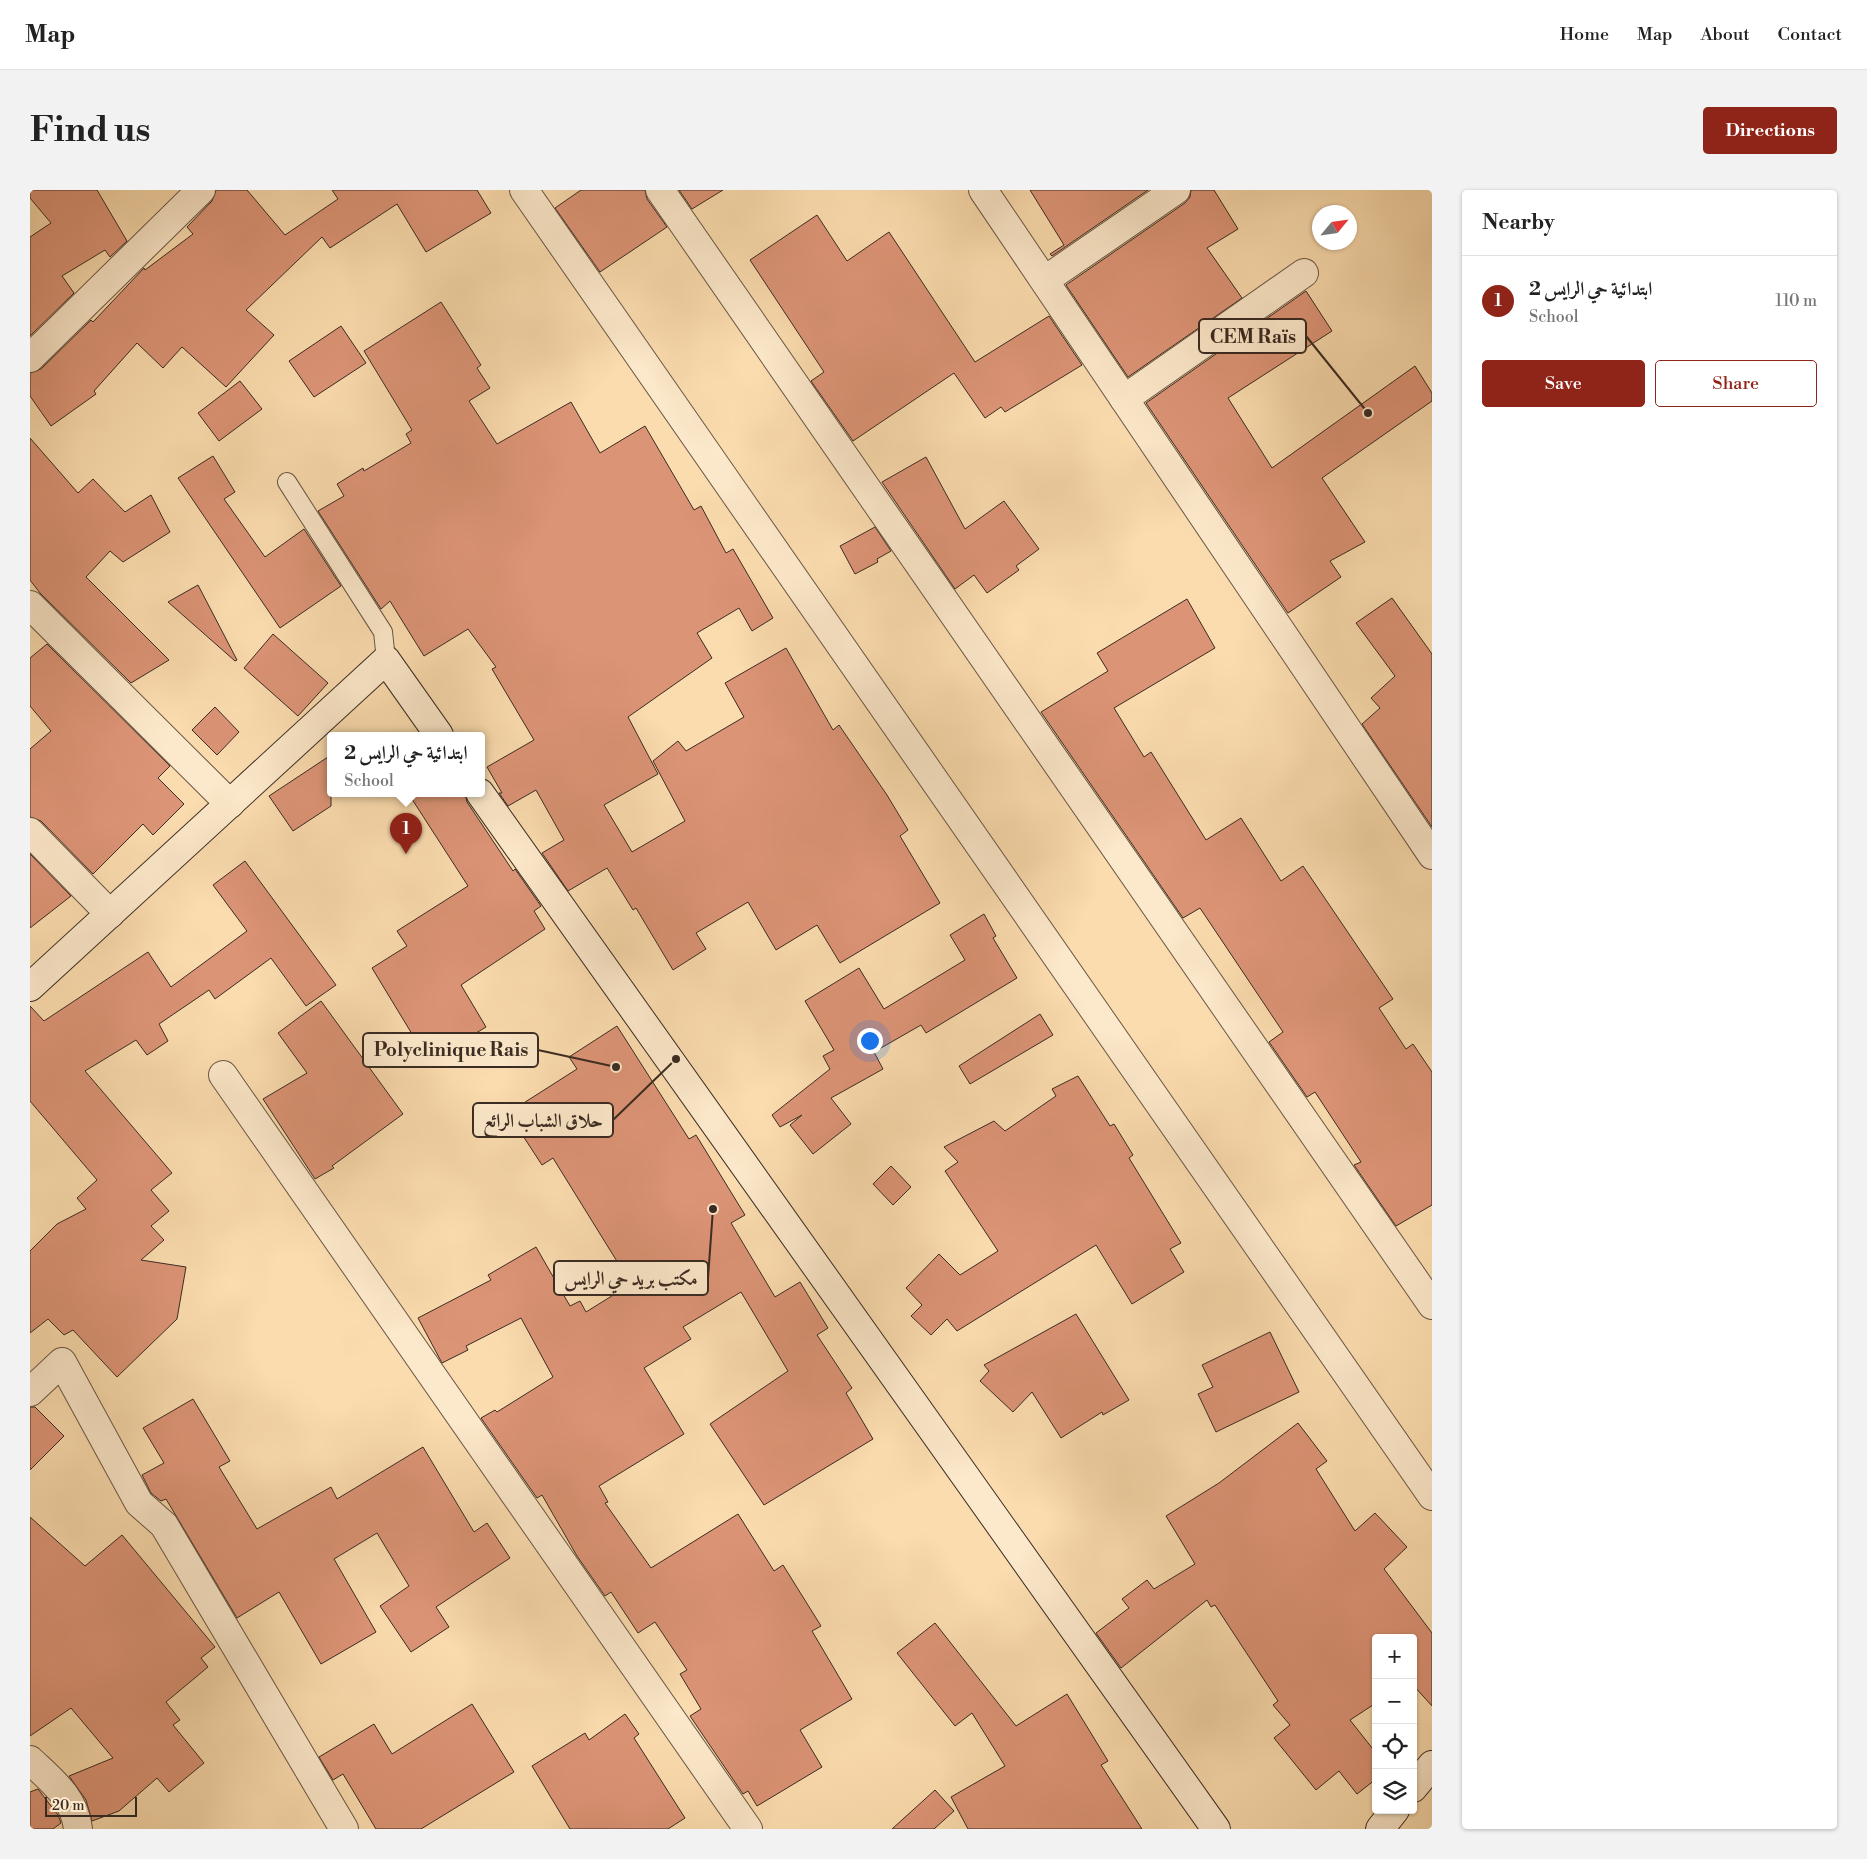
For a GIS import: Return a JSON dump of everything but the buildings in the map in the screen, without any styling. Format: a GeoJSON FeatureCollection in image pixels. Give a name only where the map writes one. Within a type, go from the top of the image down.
{"type":"FeatureCollection","features":[{"type":"Feature","properties":{"kind":"street"},"geometry":{"type":"LineString","coordinates":[[30,358],[200,190]]}},
{"type":"Feature","properties":{"kind":"street"},"geometry":{"type":"LineString","coordinates":[[524,190],[1432,1496]]}},
{"type":"Feature","properties":{"kind":"street"},"geometry":{"type":"LineString","coordinates":[[660,190],[1432,1305]]}},
{"type":"Feature","properties":{"kind":"street"},"geometry":{"type":"LineString","coordinates":[[983,190],[1432,855]]}},
{"type":"Feature","properties":{"kind":"street"},"geometry":{"type":"LineString","coordinates":[[1045,280],[1176,190]]}},
{"type":"Feature","properties":{"kind":"street"},"geometry":{"type":"LineString","coordinates":[[1124,399],[1304,273]]}},
{"type":"Feature","properties":{"kind":"street"},"geometry":{"type":"LineString","coordinates":[[30,605],[230,804]]}},
{"type":"Feature","properties":{"kind":"street"},"geometry":{"type":"LineString","coordinates":[[30,987],[386,660],[437,732]]}},
{"type":"Feature","properties":{"kind":"street"},"geometry":{"type":"LineString","coordinates":[[483,797],[1216,1829]]}},
{"type":"Feature","properties":{"kind":"street"},"geometry":{"type":"LineString","coordinates":[[30,832],[110,914]]}},
{"type":"Feature","properties":{"kind":"street"},"geometry":{"type":"LineString","coordinates":[[223,1075],[748,1829]]}},
{"type":"Feature","properties":{"kind":"street"},"geometry":{"type":"LineString","coordinates":[[30,1392],[62,1362],[139,1503],[164,1525],[344,1829]]}},
{"type":"Feature","properties":{"kind":"street"},"geometry":{"type":"LineString","coordinates":[[30,1760],[59,1788],[73,1806],[78,1829]]}},
{"type":"Feature","properties":{"kind":"street"},"geometry":{"type":"LineString","coordinates":[[1417,1783],[1432,1765]]}},
{"type":"Feature","properties":{"kind":"street"},"geometry":{"type":"LineString","coordinates":[[1380,1829],[1393,1814]]}},
{"type":"Feature","properties":{"kind":"lane"},"geometry":{"type":"LineString","coordinates":[[287,482],[383,632],[386,660]]}},
{"type":"Feature","properties":{"kind":"place","name":"CEM Raïs"},"geometry":{"type":"Point","coordinates":[1368,413]}},
{"type":"Feature","properties":{"kind":"place","name":"ابتدائية حي الرايس 2"},"geometry":{"type":"Point","coordinates":[406,854]}},
{"type":"Feature","properties":{"kind":"place","name":"حلاق الشباب الرائع"},"geometry":{"type":"Point","coordinates":[676,1059]}},
{"type":"Feature","properties":{"kind":"place","name":"Polyclinique Rais"},"geometry":{"type":"Point","coordinates":[616,1067]}},
{"type":"Feature","properties":{"kind":"place","name":"مكتب بريد حي الرايس"},"geometry":{"type":"Point","coordinates":[713,1209]}}]}
